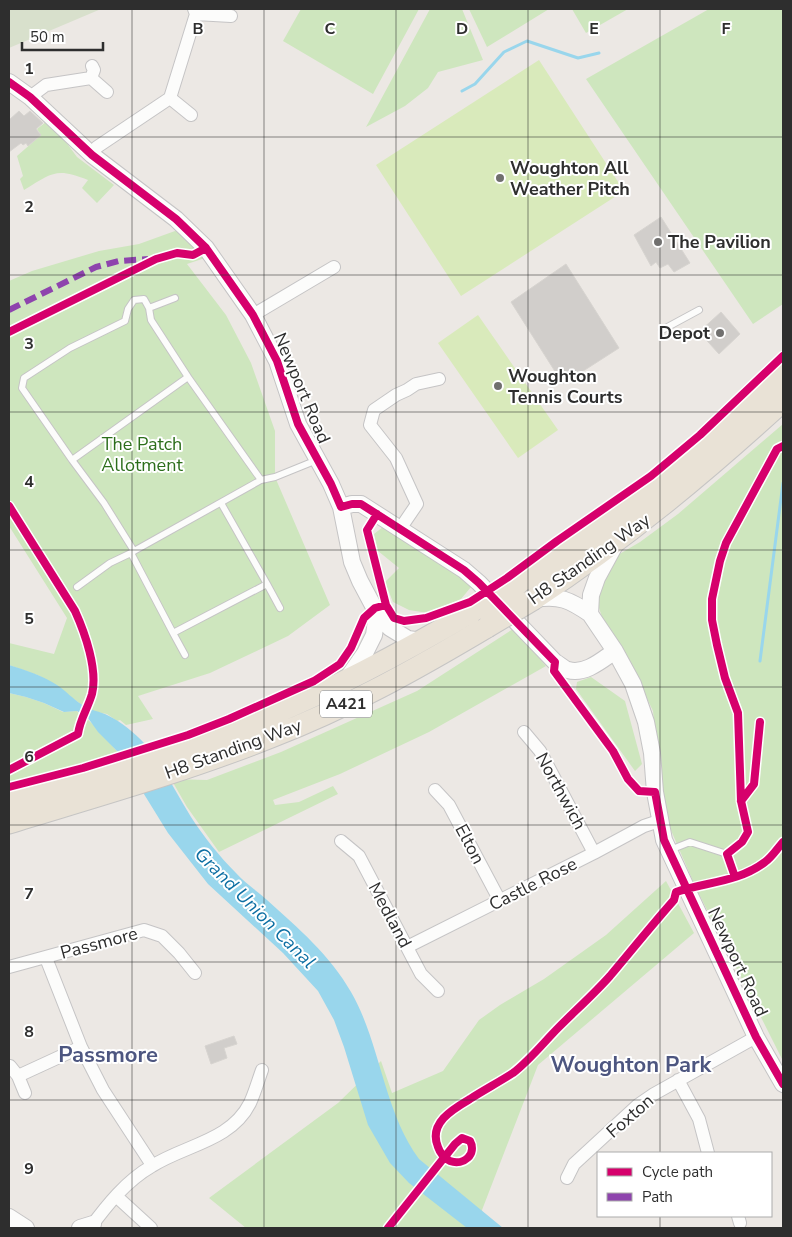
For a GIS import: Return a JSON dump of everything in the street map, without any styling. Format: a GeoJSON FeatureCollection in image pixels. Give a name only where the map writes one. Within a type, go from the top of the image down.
{"type":"FeatureCollection","features":[{"type":"Feature","properties":{"kind":"highway","name":"H8 Standing Way"},"geometry":{"type":"LineString","coordinates":[[193,755],[268,716],[344,682],[422,641],[553,562],[662,482],[783,375]]}},
{"type":"Feature","properties":{"kind":"highway","name":"H8 Standing Way"},"geometry":{"type":"LineString","coordinates":[[9,823],[88,788],[193,755],[273,737],[348,703],[427,663],[534,599],[617,541],[717,461],[783,401]]}},
{"type":"Feature","properties":{"kind":"highway","name":"H8 Standing Way"},"geometry":{"type":"LineString","coordinates":[[9,802],[88,788]]}},
{"type":"Feature","properties":{"kind":"street"},"geometry":{"type":"LineString","coordinates":[[92,155],[97,147],[170,98],[195,12],[232,16]]}},
{"type":"Feature","properties":{"kind":"street"},"geometry":{"type":"LineString","coordinates":[[30,97],[46,85],[92,72],[107,92]]}},
{"type":"Feature","properties":{"kind":"street","name":"Newport Road"},"geometry":{"type":"LineString","coordinates":[[9,82],[30,97],[92,155],[176,219],[206,248],[253,315],[277,362],[298,424],[331,484],[341,507],[352,562],[377,613],[390,628],[408,639],[422,641]]}},
{"type":"Feature","properties":{"kind":"street"},"geometry":{"type":"LineString","coordinates":[[170,98],[191,115]]}},
{"type":"Feature","properties":{"kind":"street"},"geometry":{"type":"LineString","coordinates":[[253,315],[334,267]]}},
{"type":"Feature","properties":{"kind":"street"},"geometry":{"type":"LineString","coordinates":[[400,529],[417,504],[396,458],[370,425],[374,410],[396,395],[416,384],[439,379]]}},
{"type":"Feature","properties":{"kind":"street"},"geometry":{"type":"LineString","coordinates":[[341,507],[361,504],[464,570],[479,583],[555,662],[567,670],[579,671],[592,666],[615,651]]}},
{"type":"Feature","properties":{"kind":"street"},"geometry":{"type":"LineString","coordinates":[[590,614],[591,595],[597,578],[617,541]]}},
{"type":"Feature","properties":{"kind":"street"},"geometry":{"type":"LineString","coordinates":[[534,599],[552,596],[576,604],[590,614]]}},
{"type":"Feature","properties":{"kind":"street"},"geometry":{"type":"LineString","coordinates":[[344,682],[374,635],[377,613]]}},
{"type":"Feature","properties":{"kind":"street","name":"Newport Road"},"geometry":{"type":"LineString","coordinates":[[590,614],[615,651],[633,684],[646,722],[652,753],[654,792],[664,840],[756,1037],[783,1084]]}},
{"type":"Feature","properties":{"kind":"street","name":"Northwich"},"geometry":{"type":"LineString","coordinates":[[524,732],[540,751],[594,852]]}},
{"type":"Feature","properties":{"kind":"street","name":"Elton"},"geometry":{"type":"LineString","coordinates":[[435,790],[449,805],[500,900]]}},
{"type":"Feature","properties":{"kind":"street","name":"Castle Rose"},"geometry":{"type":"LineString","coordinates":[[407,947],[644,826],[659,821]]}},
{"type":"Feature","properties":{"kind":"street","name":"Medland"},"geometry":{"type":"LineString","coordinates":[[341,841],[359,856],[421,974],[438,991]]}},
{"type":"Feature","properties":{"kind":"street","name":"Passmore"},"geometry":{"type":"LineString","coordinates":[[9,967],[46,958],[120,935],[144,930],[162,936],[195,973]]}},
{"type":"Feature","properties":{"kind":"street","name":"Passmore"},"geometry":{"type":"LineString","coordinates":[[46,958],[81,1047],[103,1090],[152,1165]]}},
{"type":"Feature","properties":{"kind":"street","name":"Foxton"},"geometry":{"type":"LineString","coordinates":[[567,1178],[574,1164],[638,1105],[678,1080],[756,1037]]}},
{"type":"Feature","properties":{"kind":"street"},"geometry":{"type":"LineString","coordinates":[[24,1093],[14,1071],[81,1047]]}},
{"type":"Feature","properties":{"kind":"street"},"geometry":{"type":"LineString","coordinates":[[87,1227],[132,1179],[152,1165],[218,1136],[234,1125],[250,1104],[262,1070]]}},
{"type":"Feature","properties":{"kind":"street"},"geometry":{"type":"LineString","coordinates":[[678,1080],[699,1119],[708,1152]]}},
{"type":"Feature","properties":{"kind":"street"},"geometry":{"type":"LineString","coordinates":[[116,1196],[151,1228]]}},
{"type":"Feature","properties":{"kind":"lane"},"geometry":{"type":"LineString","coordinates":[[149,308],[175,298]]}},
{"type":"Feature","properties":{"kind":"lane"},"geometry":{"type":"LineString","coordinates":[[185,655],[133,552],[104,503],[22,388],[24,378],[70,348],[125,321],[128,309],[134,300],[144,300],[149,308],[151,320],[188,377],[261,480]]}},
{"type":"Feature","properties":{"kind":"lane"},"geometry":{"type":"LineString","coordinates":[[662,330],[700,310]]}},
{"type":"Feature","properties":{"kind":"lane"},"geometry":{"type":"LineString","coordinates":[[72,460],[188,377]]}},
{"type":"Feature","properties":{"kind":"lane"},"geometry":{"type":"LineString","coordinates":[[77,587],[110,563],[261,480],[275,477],[317,460]]}},
{"type":"Feature","properties":{"kind":"lane"},"geometry":{"type":"LineString","coordinates":[[221,503],[280,608]]}},
{"type":"Feature","properties":{"kind":"lane"},"geometry":{"type":"LineString","coordinates":[[173,633],[266,584]]}},
{"type":"Feature","properties":{"kind":"lane"},"geometry":{"type":"LineString","coordinates":[[669,850],[690,842],[728,854]]}},
{"type":"Feature","properties":{"kind":"green space"},"geometry":{"type":"Polygon","coordinates":[[[9,9],[101,9],[9,48],[9,9]]]}},
{"type":"Feature","properties":{"kind":"green space"},"geometry":{"type":"Polygon","coordinates":[[[301,9],[419,9],[373,94],[283,41],[301,9]]]}},
{"type":"Feature","properties":{"kind":"green space"},"geometry":{"type":"Polygon","coordinates":[[[430,9],[462,9],[483,60],[438,72],[428,88],[405,106],[366,127],[430,9]]]}},
{"type":"Feature","properties":{"kind":"green space"},"geometry":{"type":"Polygon","coordinates":[[[469,9],[549,9],[487,47],[469,9]]]}},
{"type":"Feature","properties":{"kind":"green space"},"geometry":{"type":"Polygon","coordinates":[[[572,9],[628,9],[586,33],[572,9]]]}},
{"type":"Feature","properties":{"kind":"green space"},"geometry":{"type":"Polygon","coordinates":[[[709,9],[783,9],[783,304],[753,324],[586,79],[709,9]]]}},
{"type":"Feature","properties":{"kind":"green space","name":"Woughton All Weather Pitch"},"geometry":{"type":"Polygon","coordinates":[[[539,60],[624,191],[461,296],[376,165],[539,60]]]}},
{"type":"Feature","properties":{"kind":"green space"},"geometry":{"type":"Polygon","coordinates":[[[46,122],[63,138],[77,157],[114,185],[97,203],[82,188],[88,180],[68,174],[61,173],[48,176],[24,190],[20,179],[23,176],[17,156],[41,135],[37,129],[46,122]]]}},
{"type":"Feature","properties":{"kind":"green space","name":"The Patch Allotment"},"geometry":{"type":"Polygon","coordinates":[[[175,231],[190,232],[211,256],[187,264],[226,315],[251,363],[275,431],[275,477],[330,605],[288,636],[210,673],[138,696],[153,719],[126,725],[107,714],[91,711],[40,676],[9,665],[9,643],[54,654],[67,618],[9,526],[9,281],[32,271],[99,251],[139,244],[175,231]]]}},
{"type":"Feature","properties":{"kind":"green space","name":"Woughton Tennis Courts"},"geometry":{"type":"Polygon","coordinates":[[[478,315],[558,430],[518,458],[438,343],[478,315]]]}},
{"type":"Feature","properties":{"kind":"green space"},"geometry":{"type":"Polygon","coordinates":[[[783,424],[783,1061],[695,886],[667,821],[662,798],[653,711],[622,647],[603,620],[599,608],[598,595],[607,568],[616,556],[640,542],[678,514],[783,424]]]}},
{"type":"Feature","properties":{"kind":"green space"},"geometry":{"type":"Polygon","coordinates":[[[383,527],[459,573],[471,587],[461,599],[428,613],[409,610],[393,602],[385,582],[399,568],[378,551],[374,534],[383,527]]]}},
{"type":"Feature","properties":{"kind":"green space"},"geometry":{"type":"Polygon","coordinates":[[[513,629],[546,666],[429,732],[340,774],[273,800],[275,805],[299,802],[333,786],[338,794],[219,852],[187,807],[171,779],[207,780],[281,752],[417,691],[513,629]]]}},
{"type":"Feature","properties":{"kind":"green space"},"geometry":{"type":"Polygon","coordinates":[[[591,677],[625,701],[642,764],[635,771],[576,689],[577,682],[591,677]]]}},
{"type":"Feature","properties":{"kind":"green space"},"geometry":{"type":"Polygon","coordinates":[[[9,693],[44,703],[63,712],[77,711],[79,714],[77,720],[83,722],[85,718],[89,721],[118,752],[65,769],[9,783],[9,693]]]}},
{"type":"Feature","properties":{"kind":"green space"},"geometry":{"type":"Polygon","coordinates":[[[666,881],[694,933],[538,1065],[482,1210],[485,1228],[246,1228],[209,1198],[338,1103],[381,1061],[392,1093],[443,1071],[479,1020],[544,979],[606,935],[666,881]]]}},
{"type":"Feature","properties":{"kind":"water","name":"Grand Union Canal"},"geometry":{"type":"Polygon","coordinates":[[[9,665],[52,682],[84,706],[106,714],[118,721],[144,743],[206,839],[240,877],[279,910],[313,943],[343,979],[361,1012],[397,1120],[419,1159],[503,1228],[467,1228],[409,1183],[390,1163],[368,1125],[334,1020],[318,991],[283,953],[208,884],[168,833],[118,752],[98,732],[88,718],[77,711],[64,712],[44,703],[9,693],[9,665]]]}},
{"type":"Feature","properties":{"kind":"building"},"geometry":{"type":"Polygon","coordinates":[[[19,111],[24,116],[30,111],[43,123],[36,129],[41,135],[28,146],[26,143],[23,145],[21,143],[9,152],[9,120],[19,111]]]}},
{"type":"Feature","properties":{"kind":"building","name":"The Pavilion"},"geometry":{"type":"Polygon","coordinates":[[[661,217],[690,263],[674,272],[668,264],[660,268],[656,262],[651,266],[634,235],[661,217]]]}},
{"type":"Feature","properties":{"kind":"building"},"geometry":{"type":"Polygon","coordinates":[[[566,264],[619,348],[563,384],[511,302],[566,264]]]}},
{"type":"Feature","properties":{"kind":"building","name":"Depot"},"geometry":{"type":"Polygon","coordinates":[[[721,312],[740,334],[719,354],[699,332],[721,312]]]}},
{"type":"Feature","properties":{"kind":"building"},"geometry":{"type":"Polygon","coordinates":[[[234,1036],[237,1044],[224,1048],[227,1058],[211,1064],[205,1046],[234,1036]]]}},
{"type":"Feature","properties":{"kind":"waterway"},"geometry":{"type":"LineString","coordinates":[[462,91],[475,84],[504,52],[527,41],[578,58],[599,53]]}},
{"type":"Feature","properties":{"kind":"waterway"},"geometry":{"type":"LineString","coordinates":[[760,661],[783,483]]}},
{"type":"Feature","properties":{"kind":"marked path"},"geometry":{"type":"LineString","coordinates":[[9,310],[96,267],[119,261],[148,259]]}},
{"type":"Feature","properties":{"kind":"cycle path"},"geometry":{"type":"LineString","coordinates":[[9,82],[30,97],[92,155],[176,219],[206,248],[253,315],[277,361],[298,424],[331,484],[341,507],[361,504],[464,570],[479,583],[555,662],[554,671],[613,751],[628,779],[639,791],[655,792],[664,840],[756,1037],[783,1084]]}},
{"type":"Feature","properties":{"kind":"cycle path"},"geometry":{"type":"LineString","coordinates":[[9,332],[156,259],[177,253],[193,255],[206,248]]}},
{"type":"Feature","properties":{"kind":"cycle path"},"geometry":{"type":"LineString","coordinates":[[9,787],[83,768],[188,735],[314,681],[340,664],[351,648],[364,618],[375,608],[386,605],[394,618],[404,621],[426,618],[470,602],[651,476],[700,435],[783,356]]}},
{"type":"Feature","properties":{"kind":"cycle path"},"geometry":{"type":"LineString","coordinates":[[735,877],[727,854],[742,842],[748,832],[741,801],[738,713],[725,678],[717,645],[712,620],[712,599],[726,543],[777,449],[783,446]]}},
{"type":"Feature","properties":{"kind":"cycle path"},"geometry":{"type":"LineString","coordinates":[[9,506],[75,611],[90,652],[93,674],[92,694],[80,723],[78,734],[9,770]]}},
{"type":"Feature","properties":{"kind":"cycle path"},"geometry":{"type":"LineString","coordinates":[[377,514],[367,530],[386,605]]}},
{"type":"Feature","properties":{"kind":"cycle path"},"geometry":{"type":"LineString","coordinates":[[741,801],[754,784],[760,722]]}},
{"type":"Feature","properties":{"kind":"cycle path"},"geometry":{"type":"LineString","coordinates":[[388,1228],[455,1144],[462,1138],[470,1141],[472,1146],[468,1158],[460,1162],[450,1161],[448,1160],[446,1158],[444,1157],[438,1147],[436,1131],[439,1124],[450,1112],[513,1073],[525,1062],[610,976],[674,900],[676,892],[733,878],[755,869],[768,860],[783,842]]}},
{"type":"Feature","properties":{"kind":"place","name":"Woughton All Weather Pitch"},"geometry":{"type":"Point","coordinates":[500,178]}},
{"type":"Feature","properties":{"kind":"place","name":"The Pavilion"},"geometry":{"type":"Point","coordinates":[658,242]}},
{"type":"Feature","properties":{"kind":"place","name":"Depot"},"geometry":{"type":"Point","coordinates":[720,333]}},
{"type":"Feature","properties":{"kind":"place","name":"Woughton Tennis Courts"},"geometry":{"type":"Point","coordinates":[498,386]}},
{"type":"Feature","properties":{"kind":"district","name":"Passmore"},"geometry":{"type":"Point","coordinates":[108,1055]}},
{"type":"Feature","properties":{"kind":"district","name":"Woughton Park"},"geometry":{"type":"Point","coordinates":[631,1065]}}]}
